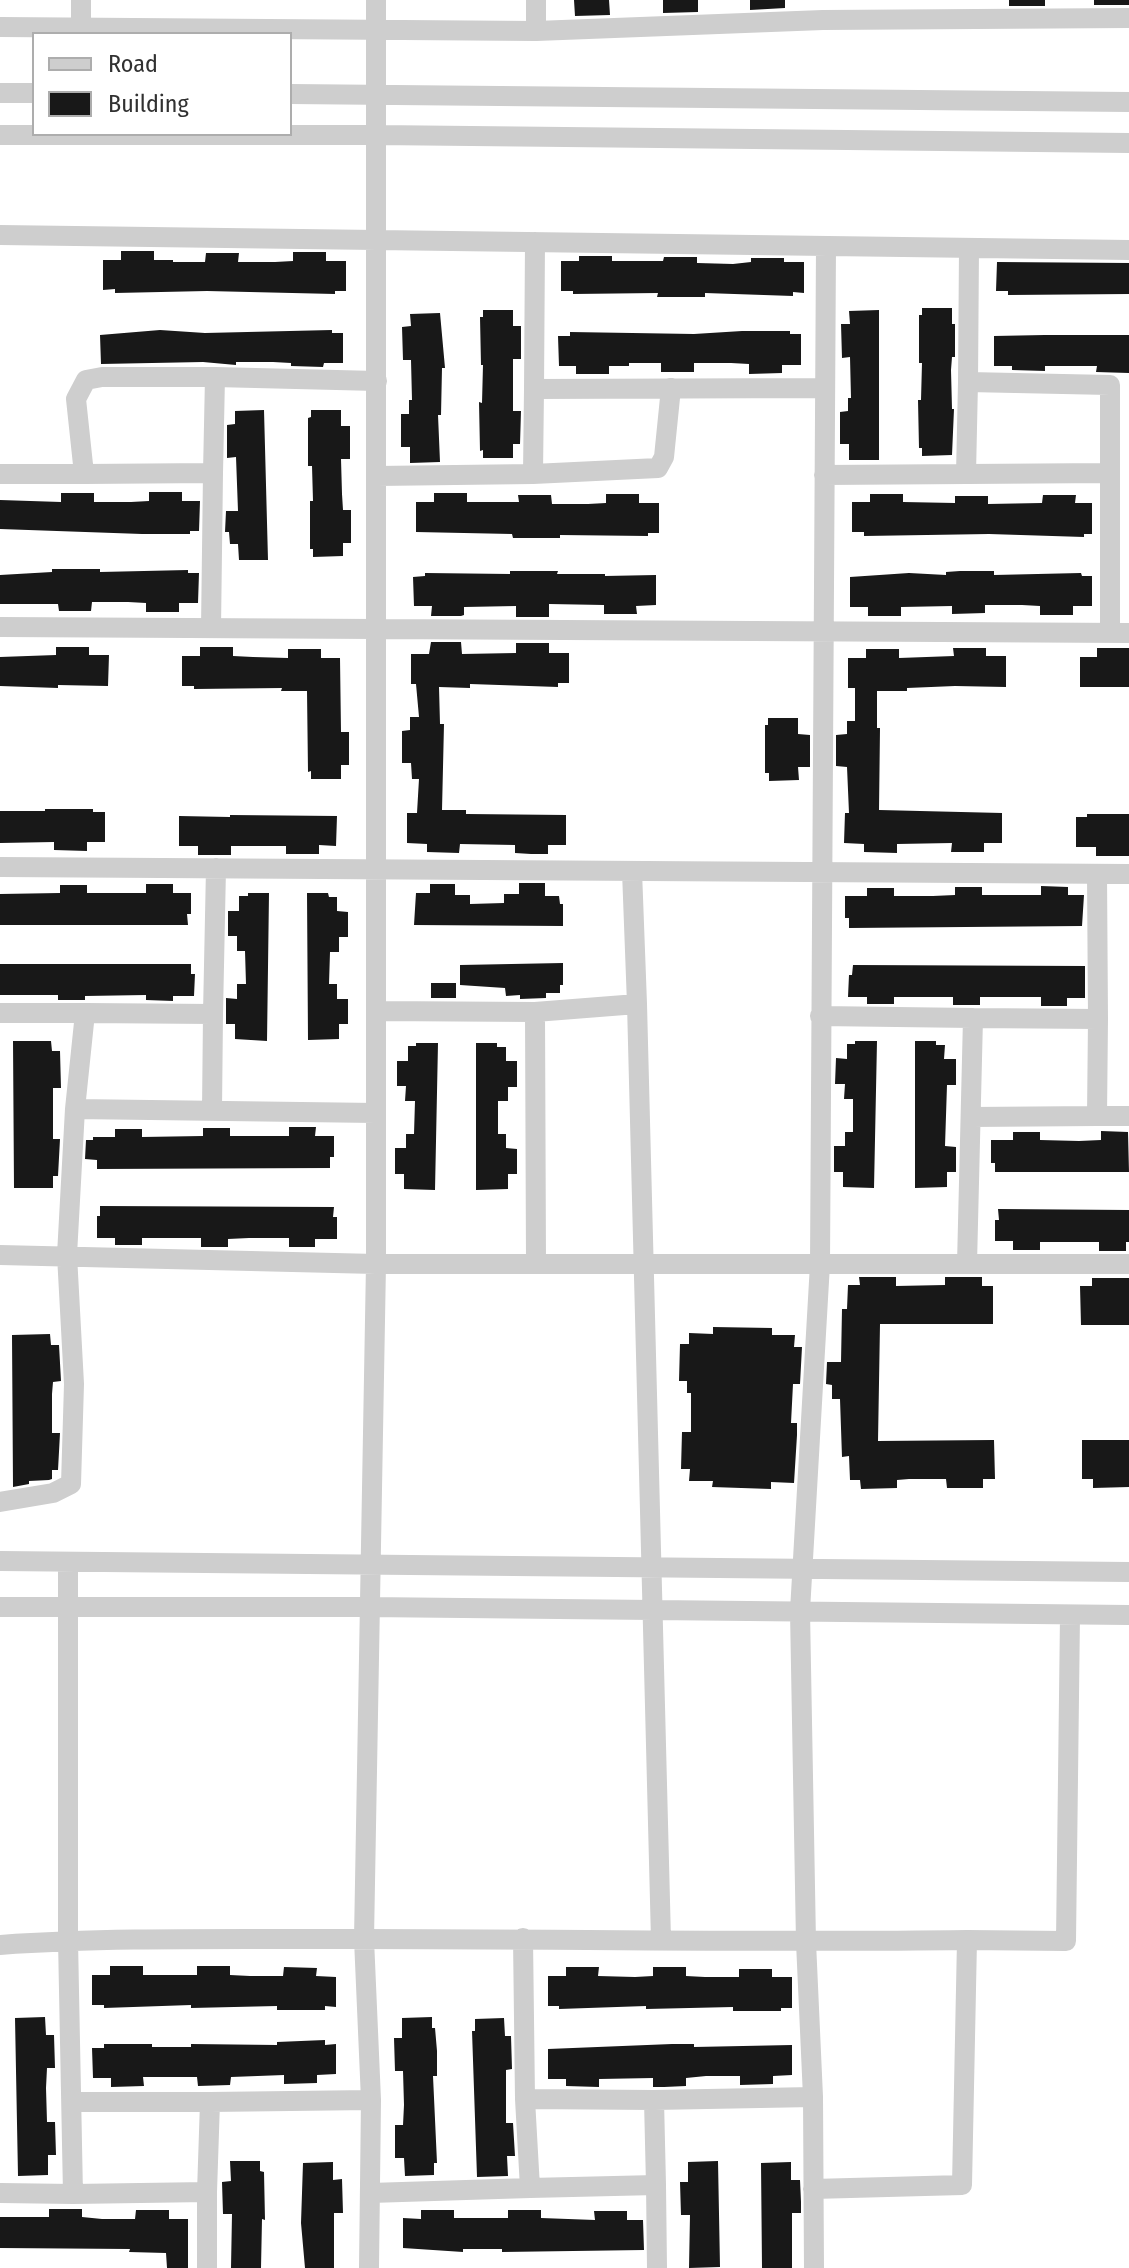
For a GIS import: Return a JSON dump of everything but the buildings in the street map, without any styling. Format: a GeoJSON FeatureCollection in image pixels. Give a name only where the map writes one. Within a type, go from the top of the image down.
{"type":"FeatureCollection","features":[{"type":"Feature","properties":{"kind":"street"},"geometry":{"type":"LineString","coordinates":[[81,0],[81,27]]}},
{"type":"Feature","properties":{"kind":"street"},"geometry":{"type":"LineString","coordinates":[[369,2268],[371,2100],[364,1939],[376,1264],[376,0]]}},
{"type":"Feature","properties":{"kind":"street"},"geometry":{"type":"LineString","coordinates":[[536,0],[536,31]]}},
{"type":"Feature","properties":{"kind":"street"},"geometry":{"type":"LineString","coordinates":[[0,27],[536,31],[823,10],[969,10],[1129,18]]}},
{"type":"Feature","properties":{"kind":"street"},"geometry":{"type":"LineString","coordinates":[[0,93],[32,93]]}},
{"type":"Feature","properties":{"kind":"street"},"geometry":{"type":"LineString","coordinates":[[292,94],[1129,102]]}},
{"type":"Feature","properties":{"kind":"street"},"geometry":{"type":"LineString","coordinates":[[0,135],[32,135]]}},
{"type":"Feature","properties":{"kind":"street"},"geometry":{"type":"LineString","coordinates":[[292,135],[1129,143]]}},
{"type":"Feature","properties":{"kind":"street"},"geometry":{"type":"LineString","coordinates":[[0,235],[1129,250]]}},
{"type":"Feature","properties":{"kind":"street"},"geometry":{"type":"LineString","coordinates":[[533,474],[535,242]]}},
{"type":"Feature","properties":{"kind":"street"},"geometry":{"type":"LineString","coordinates":[[814,2268],[813,2097],[806,1942],[800,1611],[820,1264],[826,246]]}},
{"type":"Feature","properties":{"kind":"street"},"geometry":{"type":"LineString","coordinates":[[966,474],[969,248]]}},
{"type":"Feature","properties":{"kind":"street"},"geometry":{"type":"LineString","coordinates":[[84,474],[76,399],[86,380],[102,377],[215,377],[377,381]]}},
{"type":"Feature","properties":{"kind":"street"},"geometry":{"type":"LineString","coordinates":[[211,628],[215,377]]}},
{"type":"Feature","properties":{"kind":"street"},"geometry":{"type":"LineString","coordinates":[[0,627],[1120,633],[1110,473],[1120,385],[968,382]]}},
{"type":"Feature","properties":{"kind":"street"},"geometry":{"type":"LineString","coordinates":[[377,476],[533,474],[658,468],[664,457],[671,388]]}},
{"type":"Feature","properties":{"kind":"street"},"geometry":{"type":"LineString","coordinates":[[534,389],[825,388]]}},
{"type":"Feature","properties":{"kind":"street"},"geometry":{"type":"LineString","coordinates":[[0,474],[213,473]]}},
{"type":"Feature","properties":{"kind":"street"},"geometry":{"type":"LineString","coordinates":[[824,475],[1110,473]]}},
{"type":"Feature","properties":{"kind":"street"},"geometry":{"type":"LineString","coordinates":[[0,867],[1129,874]]}},
{"type":"Feature","properties":{"kind":"street"},"geometry":{"type":"LineString","coordinates":[[212,1110],[216,868]]}},
{"type":"Feature","properties":{"kind":"street"},"geometry":{"type":"LineString","coordinates":[[632,871],[661,1940]]}},
{"type":"Feature","properties":{"kind":"street"},"geometry":{"type":"LineString","coordinates":[[1097,874],[1097,1116]]}},
{"type":"Feature","properties":{"kind":"street"},"geometry":{"type":"LineString","coordinates":[[376,1011],[535,1012],[637,1004]]}},
{"type":"Feature","properties":{"kind":"street"},"geometry":{"type":"LineString","coordinates":[[535,1012],[536,1264]]}},
{"type":"Feature","properties":{"kind":"street"},"geometry":{"type":"LineString","coordinates":[[0,1013],[213,1014]]}},
{"type":"Feature","properties":{"kind":"street"},"geometry":{"type":"LineString","coordinates":[[0,1502],[53,1493],[71,1484],[74,1384],[67,1255],[75,1109],[85,1013]]}},
{"type":"Feature","properties":{"kind":"street"},"geometry":{"type":"LineString","coordinates":[[820,1016],[1098,1019]]}},
{"type":"Feature","properties":{"kind":"street"},"geometry":{"type":"LineString","coordinates":[[967,1264],[973,1018]]}},
{"type":"Feature","properties":{"kind":"street"},"geometry":{"type":"LineString","coordinates":[[75,1109],[376,1113]]}},
{"type":"Feature","properties":{"kind":"street"},"geometry":{"type":"LineString","coordinates":[[971,1117],[1129,1116]]}},
{"type":"Feature","properties":{"kind":"street"},"geometry":{"type":"LineString","coordinates":[[0,1255],[376,1264],[1129,1264]]}},
{"type":"Feature","properties":{"kind":"street"},"geometry":{"type":"LineString","coordinates":[[0,1561],[1129,1572]]}},
{"type":"Feature","properties":{"kind":"street"},"geometry":{"type":"LineString","coordinates":[[68,1562],[68,1940],[73,2194]]}},
{"type":"Feature","properties":{"kind":"street"},"geometry":{"type":"LineString","coordinates":[[0,1607],[368,1607],[1129,1615]]}},
{"type":"Feature","properties":{"kind":"street"},"geometry":{"type":"LineString","coordinates":[[0,1945],[68,1940],[523,1938],[806,1942],[1066,1941],[1070,1615]]}},
{"type":"Feature","properties":{"kind":"street"},"geometry":{"type":"LineString","coordinates":[[523,1938],[525,2099],[530,2188]]}},
{"type":"Feature","properties":{"kind":"street"},"geometry":{"type":"LineString","coordinates":[[813,2189],[962,2185],[967,1940]]}},
{"type":"Feature","properties":{"kind":"street"},"geometry":{"type":"LineString","coordinates":[[525,2099],[813,2097]]}},
{"type":"Feature","properties":{"kind":"street"},"geometry":{"type":"LineString","coordinates":[[73,2102],[371,2100]]}},
{"type":"Feature","properties":{"kind":"street"},"geometry":{"type":"LineString","coordinates":[[654,2100],[657,2268]]}},
{"type":"Feature","properties":{"kind":"street"},"geometry":{"type":"LineString","coordinates":[[207,2268],[210,2102]]}},
{"type":"Feature","properties":{"kind":"street"},"geometry":{"type":"LineString","coordinates":[[370,2193],[656,2185]]}},
{"type":"Feature","properties":{"kind":"street"},"geometry":{"type":"LineString","coordinates":[[0,2193],[207,2192]]}}]}
